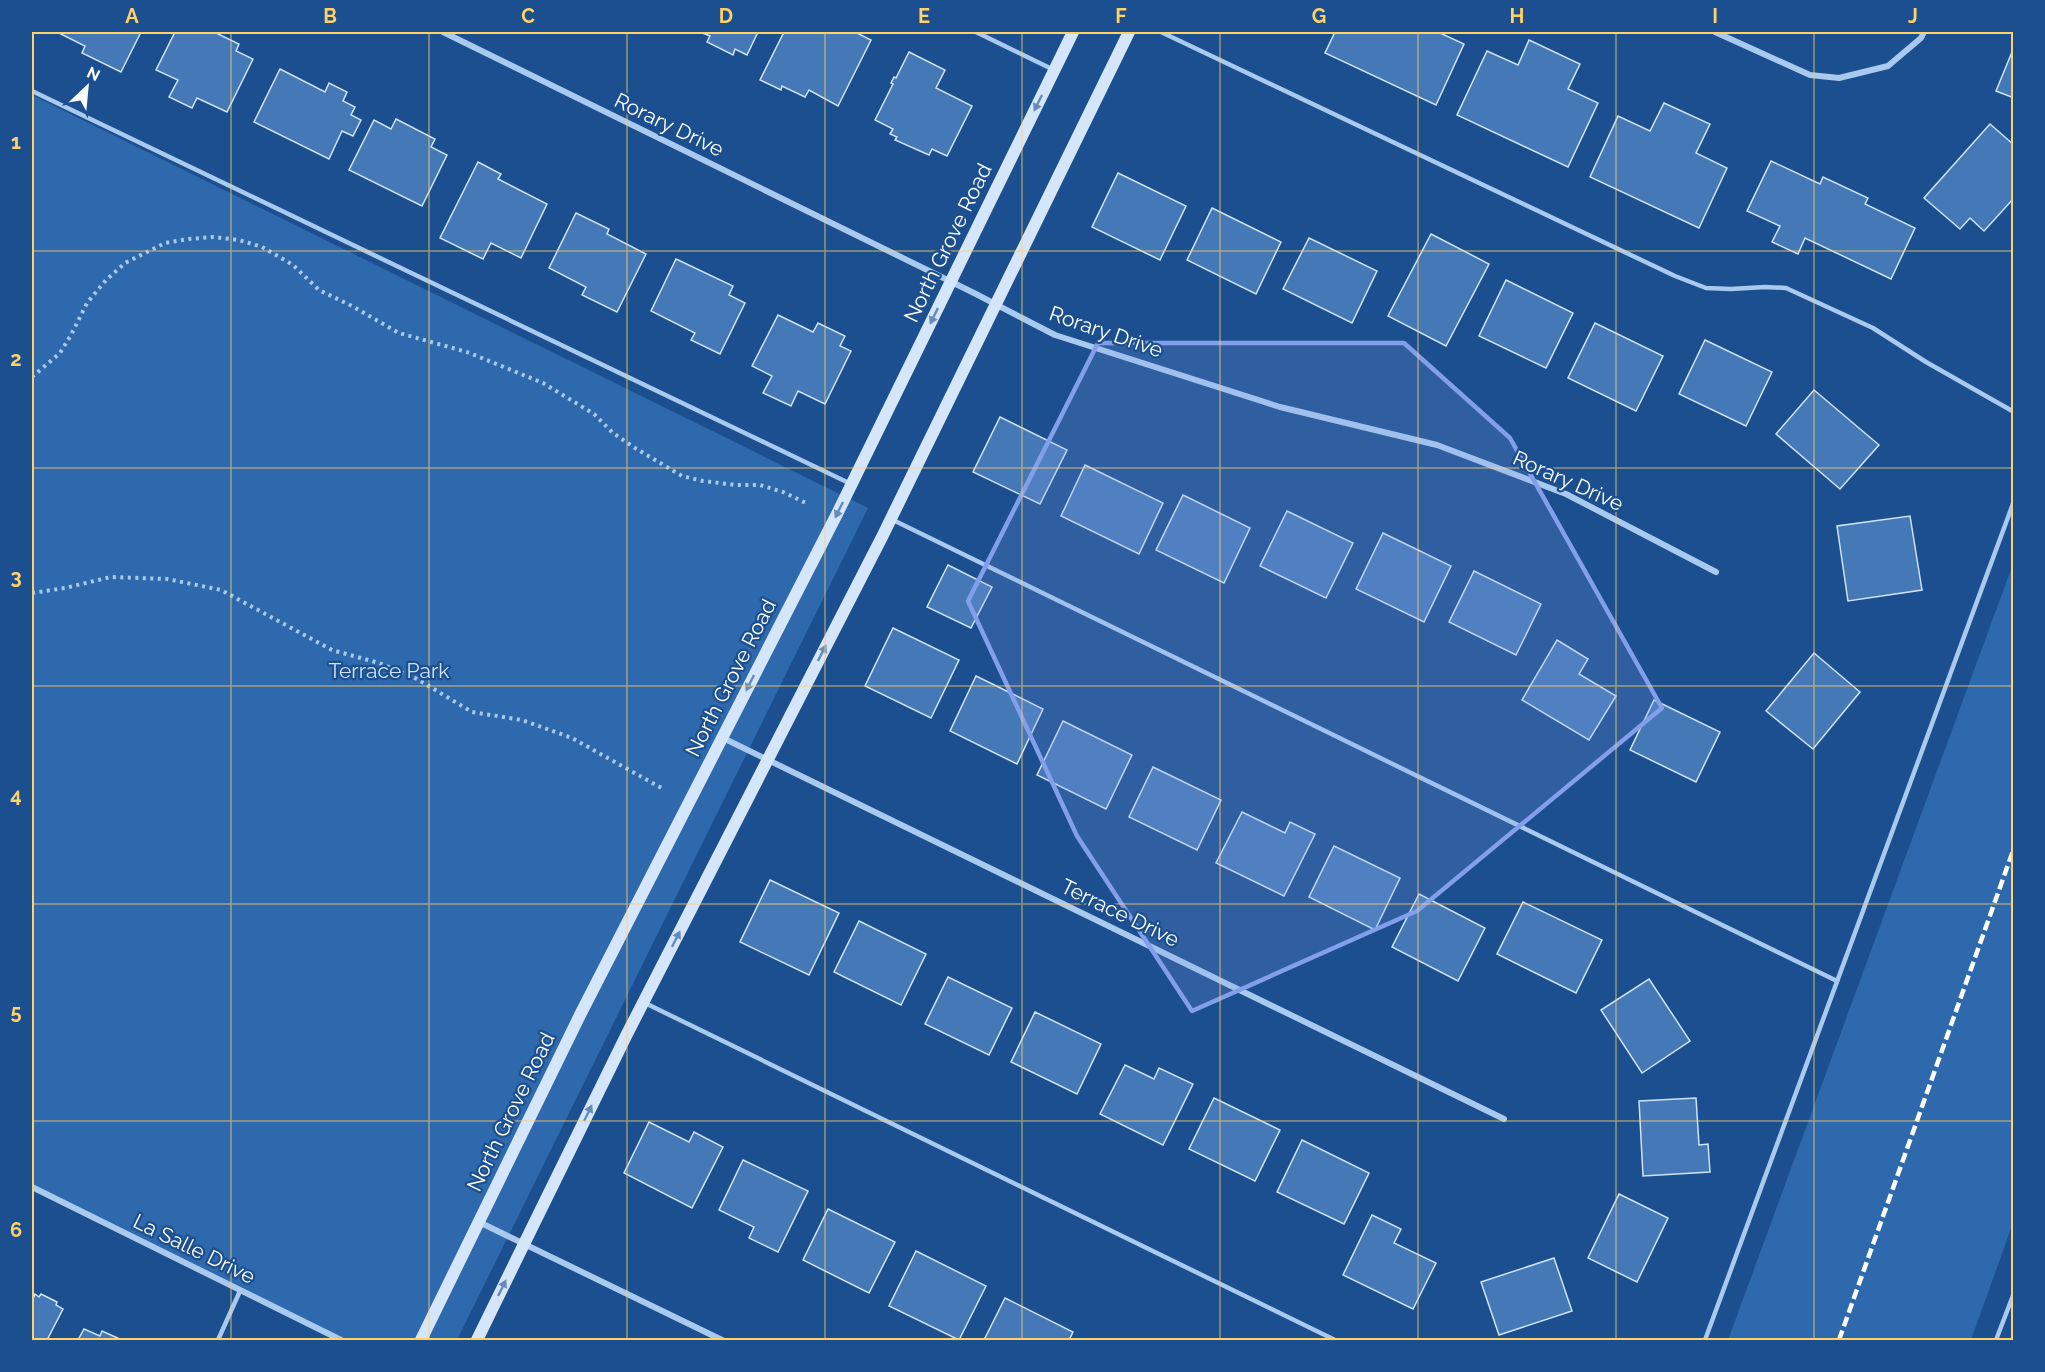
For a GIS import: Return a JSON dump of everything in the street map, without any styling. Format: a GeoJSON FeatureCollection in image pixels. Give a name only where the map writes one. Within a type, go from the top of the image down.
{"type":"FeatureCollection","features":[{"type":"Feature","properties":{"kind":"street","name":"Rorary Drive"},"geometry":{"type":"LineString","coordinates":[[443,32],[1055,335],[1280,407],[1437,445],[1566,494],[1716,572]]}},
{"type":"Feature","properties":{"kind":"street","name":"North Grove Road"},"geometry":{"type":"LineString","coordinates":[[421,1341],[581,1013],[851,484],[1073,32]]}},
{"type":"Feature","properties":{"kind":"street"},"geometry":{"type":"LineString","coordinates":[[477,1341],[644,1002],[891,519],[1130,32]]}},
{"type":"Feature","properties":{"kind":"street"},"geometry":{"type":"LineString","coordinates":[[1715,32],[1810,75],[1839,78],[1888,66],[1921,38],[1924,32]]}},
{"type":"Feature","properties":{"kind":"street","name":"Terrace Drive"},"geometry":{"type":"LineString","coordinates":[[722,738],[1504,1119]]}},
{"type":"Feature","properties":{"kind":"street","name":"La Salle Drive"},"geometry":{"type":"LineString","coordinates":[[32,1187],[341,1341]]}},
{"type":"Feature","properties":{"kind":"street"},"geometry":{"type":"LineString","coordinates":[[479,1222],[722,1341]]}},
{"type":"Feature","properties":{"kind":"lane"},"geometry":{"type":"LineString","coordinates":[[976,32],[1054,70]]}},
{"type":"Feature","properties":{"kind":"lane"},"geometry":{"type":"LineString","coordinates":[[1161,32],[1675,276],[1706,288],[1786,288],[1873,328],[1926,362],[2013,412]]}},
{"type":"Feature","properties":{"kind":"lane"},"geometry":{"type":"LineString","coordinates":[[32,91],[851,484]]}},
{"type":"Feature","properties":{"kind":"lane"},"geometry":{"type":"LineString","coordinates":[[1705,1341],[2013,501]]}},
{"type":"Feature","properties":{"kind":"lane"},"geometry":{"type":"LineString","coordinates":[[891,519],[1837,981]]}},
{"type":"Feature","properties":{"kind":"lane"},"geometry":{"type":"LineString","coordinates":[[644,1002],[1335,1341]]}},
{"type":"Feature","properties":{"kind":"lane"},"geometry":{"type":"LineString","coordinates":[[218,1341],[240,1291]]}},
{"type":"Feature","properties":{"kind":"lane"},"geometry":{"type":"LineString","coordinates":[[1996,1341],[2013,1293]]}},
{"type":"Feature","properties":{"kind":"path"},"geometry":{"type":"LineString","coordinates":[[32,377],[60,353],[87,303],[106,280],[125,263],[165,243],[213,237],[239,240],[262,247],[292,265],[319,290],[399,333],[467,352],[543,383],[594,414],[613,433],[635,448],[682,476],[714,482],[760,485],[783,492],[808,504]]}},
{"type":"Feature","properties":{"kind":"path"},"geometry":{"type":"LineString","coordinates":[[32,593],[111,577],[167,579],[221,590],[332,650],[379,663],[417,679],[472,712],[522,720],[572,738],[665,790]]}},
{"type":"Feature","properties":{"kind":"highlighted area"},"geometry":{"type":"Polygon","coordinates":[[[1098,343],[1404,343],[1510,438],[1662,708],[1417,911],[1192,1011],[1077,836],[968,601],[1098,343]]]}},
{"type":"Feature","properties":{"kind":"green space","name":"Terrace Park"},"geometry":{"type":"Polygon","coordinates":[[[32,95],[868,508],[457,1340],[341,1340],[32,1187],[32,95]]]}},
{"type":"Feature","properties":{"kind":"green space"},"geometry":{"type":"Polygon","coordinates":[[[2013,564],[2013,1223],[1971,1340],[1728,1340],[2013,564]]]}},
{"type":"Feature","properties":{"kind":"building"},"geometry":{"type":"Polygon","coordinates":[[[57,32],[141,32],[121,72],[82,53],[85,46],[57,32]]]}},
{"type":"Feature","properties":{"kind":"building"},"geometry":{"type":"Polygon","coordinates":[[[175,32],[214,32],[239,44],[236,51],[253,59],[227,112],[197,98],[192,108],[169,97],[178,80],[156,70],[175,32]]]}},
{"type":"Feature","properties":{"kind":"building"},"geometry":{"type":"Polygon","coordinates":[[[700,32],[758,32],[747,55],[735,49],[733,55],[707,42],[710,36],[700,32]]]}},
{"type":"Feature","properties":{"kind":"building"},"geometry":{"type":"Polygon","coordinates":[[[784,32],[855,32],[871,40],[838,106],[809,90],[805,97],[782,86],[781,90],[760,80],[784,32]]]}},
{"type":"Feature","properties":{"kind":"building"},"geometry":{"type":"Polygon","coordinates":[[[1335,32],[1438,32],[1464,44],[1436,105],[1325,53],[1335,32]]]}},
{"type":"Feature","properties":{"kind":"building"},"geometry":{"type":"Polygon","coordinates":[[[1529,40],[1580,64],[1568,89],[1598,103],[1568,167],[1457,115],[1487,51],[1518,65],[1529,40]]]}},
{"type":"Feature","properties":{"kind":"building"},"geometry":{"type":"Polygon","coordinates":[[[2014,47],[2014,98],[1996,91],[2014,47]]]}},
{"type":"Feature","properties":{"kind":"building"},"geometry":{"type":"Polygon","coordinates":[[[909,52],[945,70],[936,88],[972,106],[947,156],[932,149],[929,155],[895,140],[897,137],[890,134],[893,129],[875,120],[893,84],[891,83],[894,77],[896,78],[909,52]]]}},
{"type":"Feature","properties":{"kind":"building"},"geometry":{"type":"Polygon","coordinates":[[[280,69],[325,92],[329,83],[347,92],[343,101],[355,107],[351,115],[361,120],[353,136],[342,131],[329,159],[254,122],[280,69]]]}},
{"type":"Feature","properties":{"kind":"building"},"geometry":{"type":"Polygon","coordinates":[[[1664,103],[1710,124],[1696,153],[1727,168],[1699,228],[1590,177],[1618,116],[1650,131],[1664,103]]]}},
{"type":"Feature","properties":{"kind":"building"},"geometry":{"type":"Polygon","coordinates":[[[396,119],[435,139],[431,147],[447,155],[422,206],[349,170],[374,120],[391,129],[396,119]]]}},
{"type":"Feature","properties":{"kind":"building"},"geometry":{"type":"Polygon","coordinates":[[[1990,124],[2014,145],[2014,198],[1984,231],[1970,218],[1960,229],[1924,198],[1990,124]]]}},
{"type":"Feature","properties":{"kind":"building"},"geometry":{"type":"Polygon","coordinates":[[[1771,161],[1820,184],[1823,177],[1868,198],[1865,204],[1915,228],[1891,279],[1805,238],[1798,254],[1772,242],[1780,226],[1747,211],[1771,161]]]}},
{"type":"Feature","properties":{"kind":"building"},"geometry":{"type":"Polygon","coordinates":[[[478,162],[501,174],[498,179],[547,204],[521,258],[491,243],[483,259],[440,238],[478,162]]]}},
{"type":"Feature","properties":{"kind":"building"},"geometry":{"type":"Polygon","coordinates":[[[1118,173],[1186,206],[1160,260],[1092,227],[1118,173]]]}},
{"type":"Feature","properties":{"kind":"building"},"geometry":{"type":"Polygon","coordinates":[[[1212,208],[1281,242],[1256,294],[1187,260],[1212,208]]]}},
{"type":"Feature","properties":{"kind":"building"},"geometry":{"type":"Polygon","coordinates":[[[576,213],[609,229],[607,234],[646,254],[617,312],[582,295],[586,287],[549,268],[576,213]]]}},
{"type":"Feature","properties":{"kind":"building"},"geometry":{"type":"Polygon","coordinates":[[[1431,234],[1489,264],[1446,346],[1388,316],[1431,234]]]}},
{"type":"Feature","properties":{"kind":"building"},"geometry":{"type":"Polygon","coordinates":[[[1309,238],[1377,271],[1352,323],[1283,289],[1309,238]]]}},
{"type":"Feature","properties":{"kind":"building"},"geometry":{"type":"Polygon","coordinates":[[[676,259],[733,286],[729,295],[745,303],[720,354],[691,340],[695,333],[651,311],[676,259]]]}},
{"type":"Feature","properties":{"kind":"building"},"geometry":{"type":"Polygon","coordinates":[[[1506,280],[1573,313],[1546,368],[1479,336],[1506,280]]]}},
{"type":"Feature","properties":{"kind":"building"},"geometry":{"type":"Polygon","coordinates":[[[778,315],[813,332],[818,323],[845,336],[840,346],[851,351],[825,404],[798,391],[791,406],[763,393],[772,376],[752,366],[778,315]]]}},
{"type":"Feature","properties":{"kind":"building"},"geometry":{"type":"Polygon","coordinates":[[[1595,323],[1663,356],[1636,411],[1568,378],[1595,323]]]}},
{"type":"Feature","properties":{"kind":"building"},"geometry":{"type":"Polygon","coordinates":[[[1705,340],[1772,372],[1746,426],[1679,394],[1705,340]]]}},
{"type":"Feature","properties":{"kind":"building"},"geometry":{"type":"Polygon","coordinates":[[[1814,390],[1879,445],[1840,489],[1776,434],[1814,390]]]}},
{"type":"Feature","properties":{"kind":"building"},"geometry":{"type":"Polygon","coordinates":[[[1000,417],[1067,450],[1040,504],[973,472],[1000,417]]]}},
{"type":"Feature","properties":{"kind":"building"},"geometry":{"type":"Polygon","coordinates":[[[1085,465],[1163,503],[1139,554],[1061,516],[1085,465]]]}},
{"type":"Feature","properties":{"kind":"building"},"geometry":{"type":"Polygon","coordinates":[[[1183,495],[1250,528],[1224,583],[1156,550],[1183,495]]]}},
{"type":"Feature","properties":{"kind":"building"},"geometry":{"type":"Polygon","coordinates":[[[1287,511],[1353,543],[1326,598],[1260,566],[1287,511]]]}},
{"type":"Feature","properties":{"kind":"building"},"geometry":{"type":"Polygon","coordinates":[[[1910,516],[1922,590],[1848,601],[1837,526],[1910,516]]]}},
{"type":"Feature","properties":{"kind":"building"},"geometry":{"type":"Polygon","coordinates":[[[1383,533],[1451,566],[1424,622],[1356,589],[1383,533]]]}},
{"type":"Feature","properties":{"kind":"building"},"geometry":{"type":"Polygon","coordinates":[[[948,565],[992,587],[971,628],[927,607],[948,565]]]}},
{"type":"Feature","properties":{"kind":"building"},"geometry":{"type":"Polygon","coordinates":[[[1474,571],[1541,604],[1516,655],[1449,622],[1474,571]]]}},
{"type":"Feature","properties":{"kind":"building"},"geometry":{"type":"Polygon","coordinates":[[[893,628],[959,660],[931,718],[865,686],[893,628]]]}},
{"type":"Feature","properties":{"kind":"building"},"geometry":{"type":"Polygon","coordinates":[[[1557,640],[1588,659],[1579,674],[1616,696],[1589,740],[1522,700],[1557,640]]]}},
{"type":"Feature","properties":{"kind":"building"},"geometry":{"type":"Polygon","coordinates":[[[1814,653],[1860,692],[1813,749],[1766,711],[1814,653]]]}},
{"type":"Feature","properties":{"kind":"building"},"geometry":{"type":"Polygon","coordinates":[[[976,676],[1043,709],[1017,764],[950,731],[976,676]]]}},
{"type":"Feature","properties":{"kind":"building"},"geometry":{"type":"Polygon","coordinates":[[[1654,700],[1720,732],[1696,782],[1630,750],[1654,700]]]}},
{"type":"Feature","properties":{"kind":"building"},"geometry":{"type":"Polygon","coordinates":[[[1063,721],[1132,755],[1106,809],[1037,775],[1063,721]]]}},
{"type":"Feature","properties":{"kind":"building"},"geometry":{"type":"Polygon","coordinates":[[[1153,767],[1221,800],[1197,850],[1129,817],[1153,767]]]}},
{"type":"Feature","properties":{"kind":"building"},"geometry":{"type":"Polygon","coordinates":[[[1242,812],[1285,833],[1290,822],[1315,834],[1284,896],[1216,863],[1242,812]]]}},
{"type":"Feature","properties":{"kind":"building"},"geometry":{"type":"Polygon","coordinates":[[[1334,846],[1400,878],[1375,930],[1309,897],[1334,846]]]}},
{"type":"Feature","properties":{"kind":"building"},"geometry":{"type":"Polygon","coordinates":[[[770,880],[839,913],[809,975],[740,942],[770,880]]]}},
{"type":"Feature","properties":{"kind":"building"},"geometry":{"type":"Polygon","coordinates":[[[1419,894],[1485,928],[1458,981],[1392,947],[1419,894]]]}},
{"type":"Feature","properties":{"kind":"building"},"geometry":{"type":"Polygon","coordinates":[[[1523,902],[1602,940],[1576,993],[1497,954],[1523,902]]]}},
{"type":"Feature","properties":{"kind":"building"},"geometry":{"type":"Polygon","coordinates":[[[859,921],[926,954],[901,1005],[834,972],[859,921]]]}},
{"type":"Feature","properties":{"kind":"building"},"geometry":{"type":"Polygon","coordinates":[[[948,977],[1012,1008],[989,1055],[925,1024],[948,977]]]}},
{"type":"Feature","properties":{"kind":"building"},"geometry":{"type":"Polygon","coordinates":[[[1649,979],[1690,1041],[1642,1073],[1601,1010],[1649,979]]]}},
{"type":"Feature","properties":{"kind":"building"},"geometry":{"type":"Polygon","coordinates":[[[1035,1012],[1101,1044],[1077,1094],[1011,1062],[1035,1012]]]}},
{"type":"Feature","properties":{"kind":"building"},"geometry":{"type":"Polygon","coordinates":[[[1125,1065],[1154,1079],[1159,1068],[1193,1084],[1163,1145],[1100,1114],[1125,1065]]]}},
{"type":"Feature","properties":{"kind":"building"},"geometry":{"type":"Polygon","coordinates":[[[1214,1098],[1280,1130],[1255,1181],[1189,1149],[1214,1098]]]}},
{"type":"Feature","properties":{"kind":"building"},"geometry":{"type":"Polygon","coordinates":[[[1696,1098],[1699,1145],[1708,1144],[1710,1172],[1643,1176],[1639,1101],[1696,1098]]]}},
{"type":"Feature","properties":{"kind":"building"},"geometry":{"type":"Polygon","coordinates":[[[649,1122],[689,1142],[694,1132],[723,1147],[692,1208],[624,1173],[649,1122]]]}},
{"type":"Feature","properties":{"kind":"building"},"geometry":{"type":"Polygon","coordinates":[[[1302,1140],[1369,1173],[1344,1224],[1277,1192],[1302,1140]]]}},
{"type":"Feature","properties":{"kind":"building"},"geometry":{"type":"Polygon","coordinates":[[[743,1160],[808,1191],[778,1252],[749,1238],[754,1227],[719,1210],[743,1160]]]}},
{"type":"Feature","properties":{"kind":"building"},"geometry":{"type":"Polygon","coordinates":[[[1619,1194],[1668,1218],[1637,1282],[1588,1258],[1619,1194]]]}},
{"type":"Feature","properties":{"kind":"building"},"geometry":{"type":"Polygon","coordinates":[[[828,1209],[895,1242],[869,1293],[803,1260],[828,1209]]]}},
{"type":"Feature","properties":{"kind":"building"},"geometry":{"type":"Polygon","coordinates":[[[1372,1215],[1401,1229],[1394,1243],[1436,1263],[1413,1309],[1343,1275],[1372,1215]]]}},
{"type":"Feature","properties":{"kind":"building"},"geometry":{"type":"Polygon","coordinates":[[[916,1251],[986,1286],[959,1340],[889,1306],[916,1251]]]}},
{"type":"Feature","properties":{"kind":"building"},"geometry":{"type":"Polygon","coordinates":[[[1554,1258],[1572,1311],[1499,1335],[1481,1282],[1554,1258]]]}},
{"type":"Feature","properties":{"kind":"building"},"geometry":{"type":"Polygon","coordinates":[[[35,1294],[39,1297],[41,1294],[57,1302],[56,1305],[63,1309],[47,1340],[32,1340],[32,1301],[35,1294]]]}},
{"type":"Feature","properties":{"kind":"building"},"geometry":{"type":"Polygon","coordinates":[[[1005,1298],[1073,1332],[1069,1340],[984,1340],[1005,1298]]]}},
{"type":"Feature","properties":{"kind":"building"},"geometry":{"type":"Polygon","coordinates":[[[84,1329],[100,1336],[102,1331],[122,1340],[78,1340],[84,1329]]]}},
{"type":"Feature","properties":{"kind":"railway"},"geometry":{"type":"LineString","coordinates":[[1839,1340],[2014,848]]}}]}
